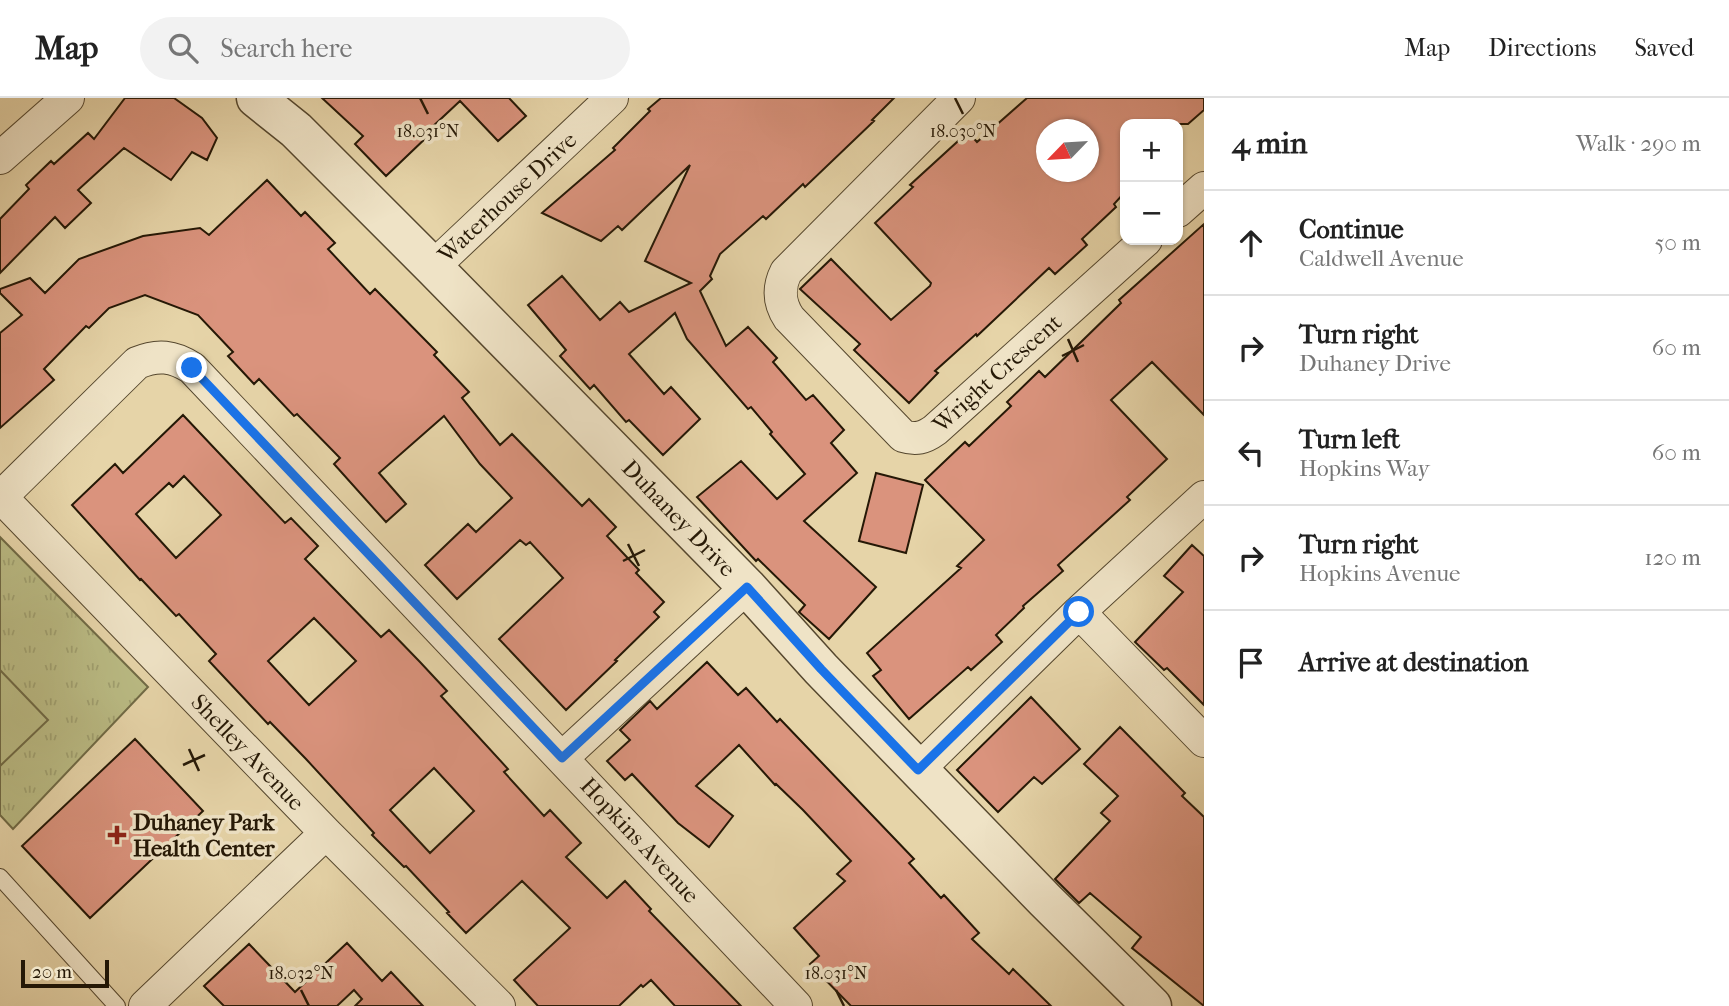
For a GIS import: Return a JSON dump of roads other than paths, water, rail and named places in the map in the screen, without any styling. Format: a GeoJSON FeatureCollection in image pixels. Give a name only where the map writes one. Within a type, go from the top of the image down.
{"type":"FeatureCollection","features":[{"type":"Feature","properties":{"kind":"street"},"geometry":{"type":"LineString","coordinates":[[0,158],[68,98]]}},
{"type":"Feature","properties":{"kind":"street","name":"Duhaney Drive"},"geometry":{"type":"LineString","coordinates":[[256,98],[296,130],[433,267],[747,587],[821,669],[1045,901],[1152,1006]]}},
{"type":"Feature","properties":{"kind":"street","name":"Wright Crescent"},"geometry":{"type":"LineString","coordinates":[[959,98],[786,272],[782,281],[781,301],[789,318],[903,436],[917,439],[935,430],[1140,245]]}},
{"type":"Feature","properties":{"kind":"street","name":"Waterhouse Drive"},"geometry":{"type":"LineString","coordinates":[[433,267],[593,104]]}},
{"type":"Feature","properties":{"kind":"street"},"geometry":{"type":"LineString","coordinates":[[1183,207],[1204,188]]}},
{"type":"Feature","properties":{"kind":"street","name":"Hopkins Avenue"},"geometry":{"type":"LineString","coordinates":[[0,496],[137,363],[158,356],[181,361],[201,378],[796,1006]]}},
{"type":"Feature","properties":{"kind":"street","name":"Shelley Avenue"},"geometry":{"type":"LineString","coordinates":[[0,496],[326,833],[499,1006]]}},
{"type":"Feature","properties":{"kind":"street"},"geometry":{"type":"LineString","coordinates":[[918,770],[1079,612],[1204,497]]}},
{"type":"Feature","properties":{"kind":"street"},"geometry":{"type":"LineString","coordinates":[[562,758],[747,587]]}},
{"type":"Feature","properties":{"kind":"street"},"geometry":{"type":"LineString","coordinates":[[1079,612],[1204,741]]}},
{"type":"Feature","properties":{"kind":"street"},"geometry":{"type":"LineString","coordinates":[[165,1000],[326,833]]}},
{"type":"Feature","properties":{"kind":"lane"},"geometry":{"type":"LineString","coordinates":[[1,877],[117,1006]]}},
{"type":"Feature","properties":{"kind":"place","name":"Duhaney Park Health Center"},"geometry":{"type":"Point","coordinates":[117,835]}}]}
